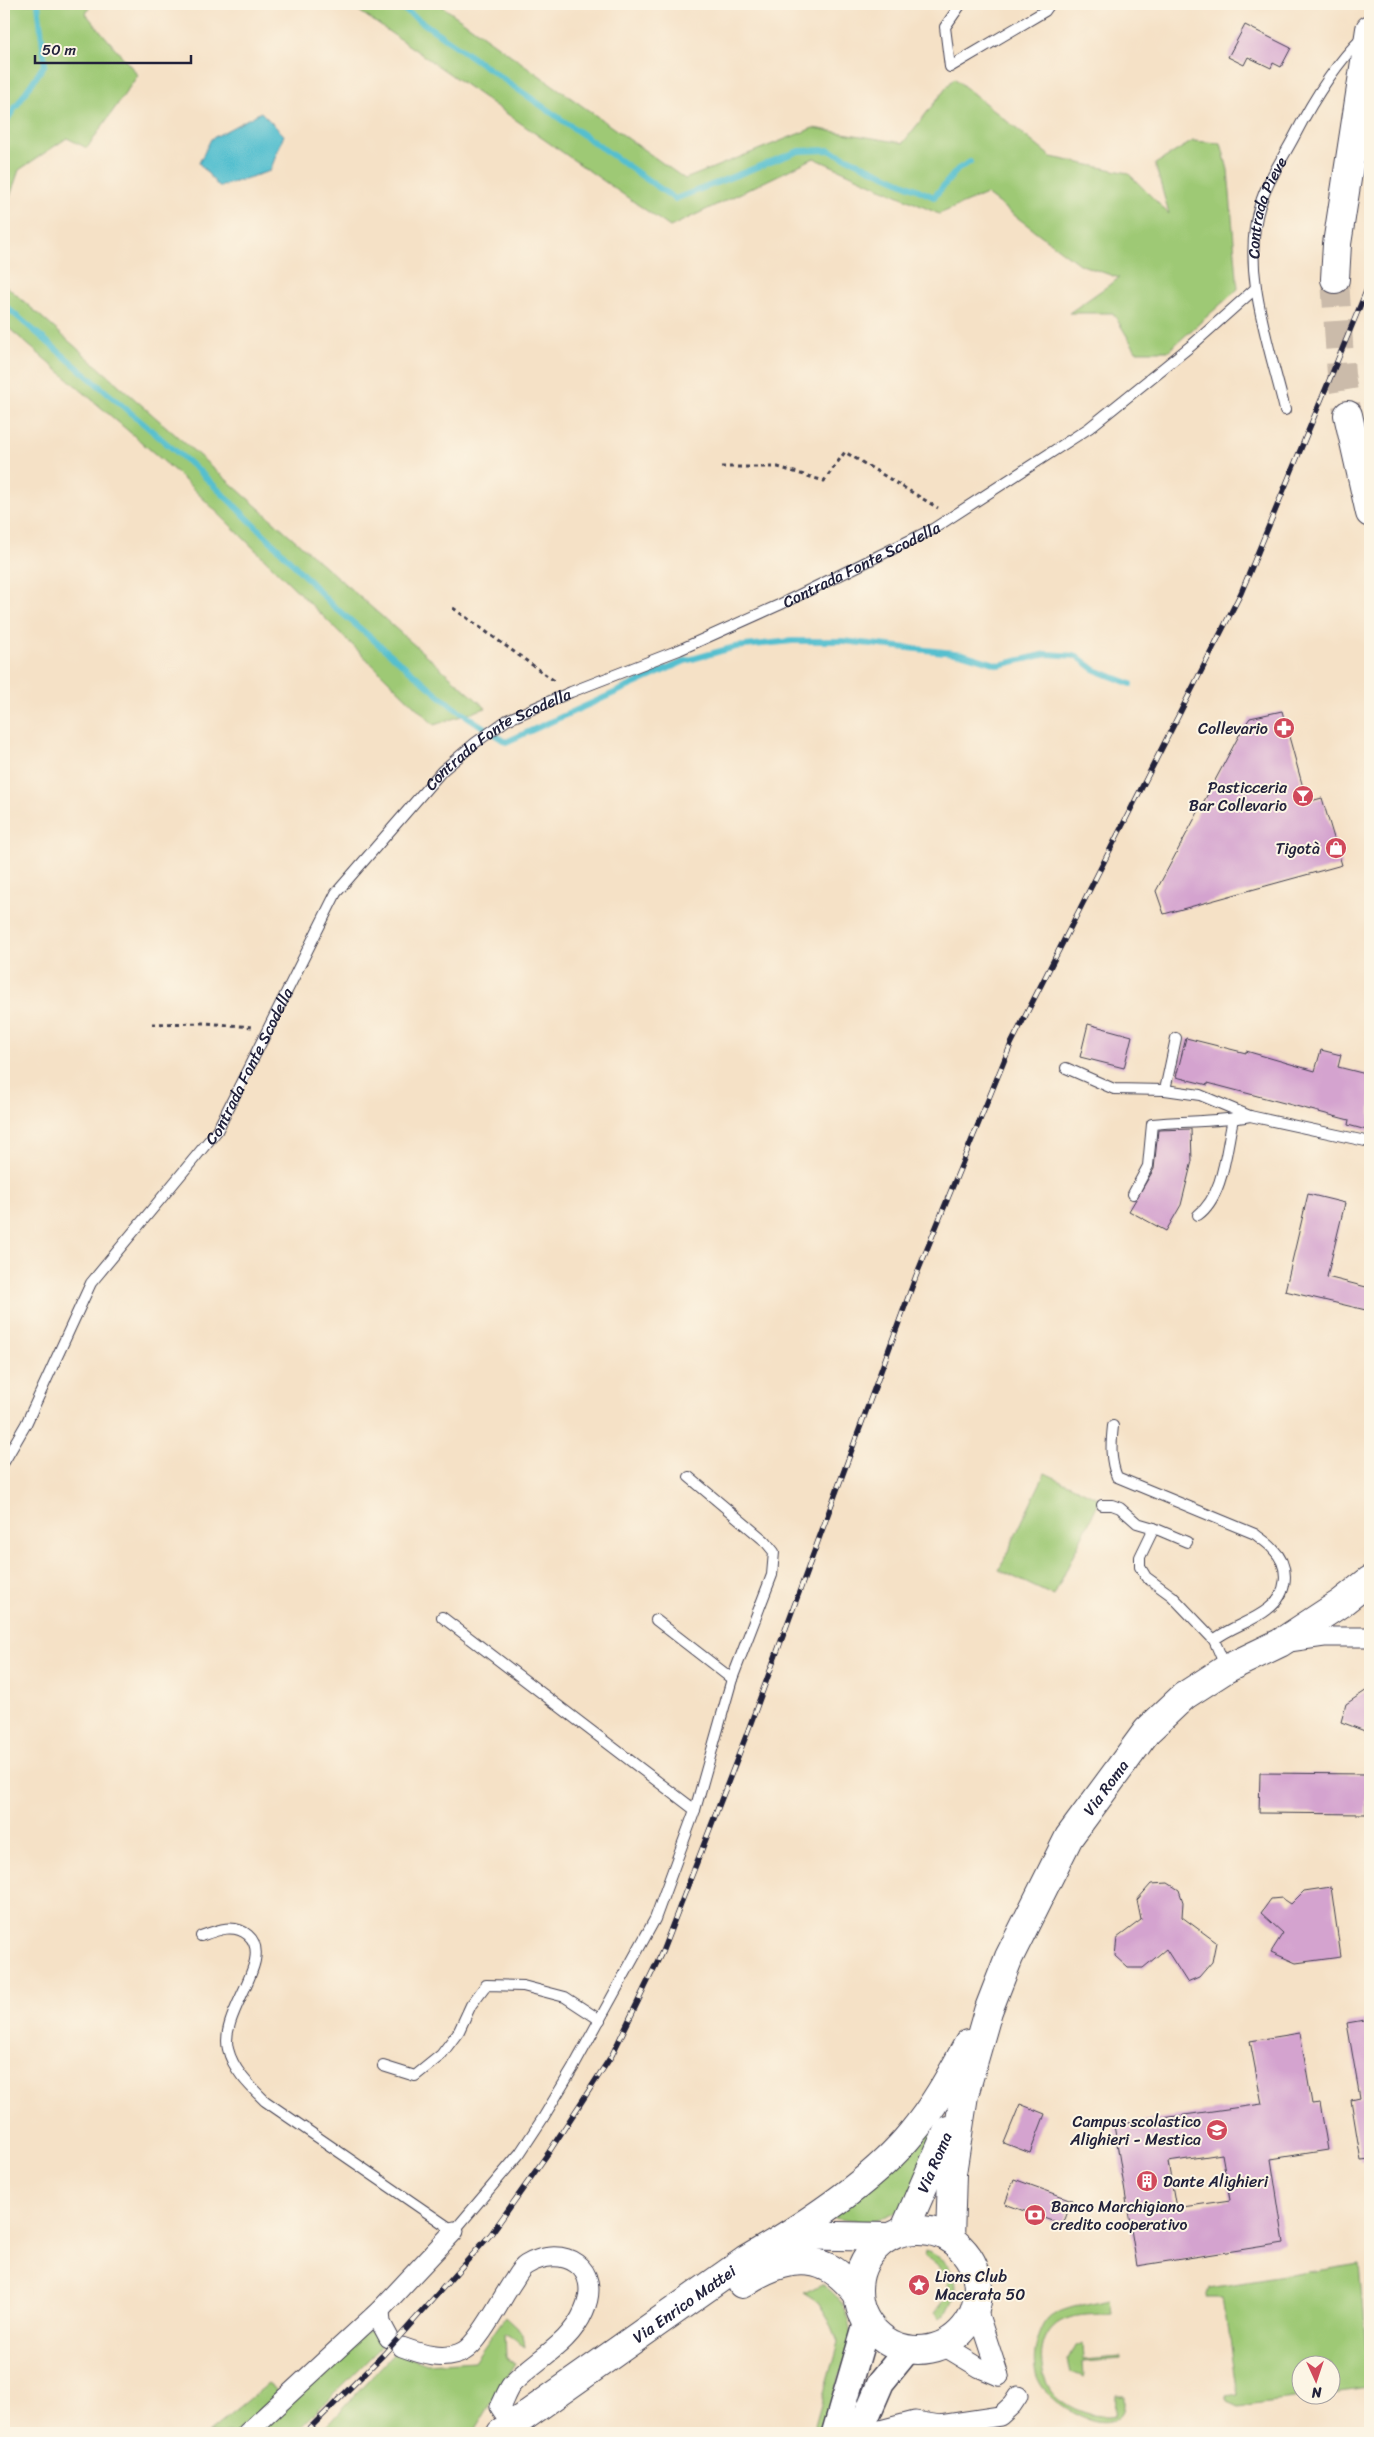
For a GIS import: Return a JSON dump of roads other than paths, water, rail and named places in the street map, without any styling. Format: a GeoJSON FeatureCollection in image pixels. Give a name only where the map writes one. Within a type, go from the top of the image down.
{"type":"FeatureCollection","features":[{"type":"Feature","properties":{"kind":"main road","name":"Contrada Pieve"},"geometry":{"type":"LineString","coordinates":[[1335,279],[1337,244],[1369,30]]}},
{"type":"Feature","properties":{"kind":"main road"},"geometry":{"type":"LineString","coordinates":[[1348,415],[1370,513]]}},
{"type":"Feature","properties":{"kind":"main road","name":"Via Roma"},"geometry":{"type":"LineString","coordinates":[[950,2238],[952,2172],[964,2095],[988,2011],[1008,1957],[1069,1837],[1147,1731],[1184,1696],[1226,1669],[1280,1643],[1341,1603],[1370,1580]]}},
{"type":"Feature","properties":{"kind":"main road","name":"Via Enrico Mattei"},"geometry":{"type":"LineString","coordinates":[[514,2430],[746,2260],[789,2235],[882,2166],[911,2134],[932,2106],[988,2011]]}},
{"type":"Feature","properties":{"kind":"main road","name":"Via Roma"},"geometry":{"type":"LineString","coordinates":[[896,2234],[964,2095]]}},
{"type":"Feature","properties":{"kind":"main road","name":"Via Roma"},"geometry":{"type":"LineString","coordinates":[[928,2230],[950,2238],[968,2256],[974,2268],[978,2294],[976,2306],[963,2329],[942,2345],[925,2350],[908,2349],[885,2340],[867,2323],[859,2304],[857,2293],[858,2276],[866,2258],[879,2243],[896,2234],[928,2230]]}},
{"type":"Feature","properties":{"kind":"main road"},"geometry":{"type":"LineString","coordinates":[[789,2235],[896,2234]]}},
{"type":"Feature","properties":{"kind":"main road","name":"Via Enrico Mattei"},"geometry":{"type":"LineString","coordinates":[[514,2430],[753,2276],[774,2266],[795,2261],[827,2266],[839,2274],[857,2293]]}},
{"type":"Feature","properties":{"kind":"main road"},"geometry":{"type":"LineString","coordinates":[[835,2433],[867,2323]]}},
{"type":"Feature","properties":{"kind":"main road"},"geometry":{"type":"LineString","coordinates":[[859,2433],[882,2382],[908,2349]]}},
{"type":"Feature","properties":{"kind":"street"},"geometry":{"type":"LineString","coordinates":[[1280,1643],[1324,1637],[1370,1637]]}},
{"type":"Feature","properties":{"kind":"street"},"geometry":{"type":"LineString","coordinates":[[247,2433],[380,2310],[454,2231]]}},
{"type":"Feature","properties":{"kind":"street"},"geometry":{"type":"LineString","coordinates":[[380,2310],[381,2323],[395,2342],[434,2356],[462,2352],[472,2346],[500,2299],[524,2265],[552,2255],[571,2258],[583,2270],[589,2289],[584,2311],[568,2336],[511,2385],[500,2407],[514,2430]]}},
{"type":"Feature","properties":{"kind":"street"},"geometry":{"type":"LineString","coordinates":[[942,2345],[980,2368],[999,2376],[976,2306]]}},
{"type":"Feature","properties":{"kind":"street"},"geometry":{"type":"LineString","coordinates":[[869,2433],[916,2421],[940,2425],[1000,2416],[1012,2405],[1018,2396]]}},
{"type":"Feature","properties":{"kind":"lane"},"geometry":{"type":"LineString","coordinates":[[960,4],[945,27],[950,67],[1045,11],[1050,4]]}},
{"type":"Feature","properties":{"kind":"lane","name":"Contrada Pieve"},"geometry":{"type":"LineString","coordinates":[[1285,410],[1256,288],[1254,239],[1260,204],[1303,119],[1348,51],[1369,30]]}},
{"type":"Feature","properties":{"kind":"lane","name":"Contrada Fonte Scodella"},"geometry":{"type":"LineString","coordinates":[[4,1462],[26,1424],[91,1283],[218,1130],[336,893],[442,771],[475,743],[507,720],[570,692],[679,650],[779,606],[933,529],[1089,428],[1192,345],[1256,288]]}},
{"type":"Feature","properties":{"kind":"lane"},"geometry":{"type":"LineString","coordinates":[[1165,1090],[1176,1038]]}},
{"type":"Feature","properties":{"kind":"lane"},"geometry":{"type":"LineString","coordinates":[[1066,1068],[1114,1089],[1165,1090],[1200,1095],[1250,1116],[1370,1142]]}},
{"type":"Feature","properties":{"kind":"lane"},"geometry":{"type":"LineString","coordinates":[[1133,1194],[1148,1166],[1152,1124],[1202,1119],[1233,1119],[1250,1116]]}},
{"type":"Feature","properties":{"kind":"lane"},"geometry":{"type":"LineString","coordinates":[[1198,1215],[1208,1208],[1217,1192],[1233,1119]]}},
{"type":"Feature","properties":{"kind":"lane"},"geometry":{"type":"LineString","coordinates":[[1113,1426],[1111,1453],[1117,1477],[1255,1534],[1274,1549],[1284,1567],[1286,1578],[1282,1593],[1268,1609],[1214,1640]]}},
{"type":"Feature","properties":{"kind":"lane"},"geometry":{"type":"LineString","coordinates":[[201,1936],[221,1928],[234,1929],[244,1932],[254,1940],[258,1951],[254,1968],[226,2029],[228,2049],[242,2078],[265,2101],[454,2231],[520,2153],[543,2118],[600,2020],[655,1919],[695,1810],[732,1679],[772,1575],[774,1552],[765,1541],[689,1477]]}},
{"type":"Feature","properties":{"kind":"lane"},"geometry":{"type":"LineString","coordinates":[[1102,1505],[1112,1505],[1120,1508],[1137,1523],[1187,1542]]}},
{"type":"Feature","properties":{"kind":"lane"},"geometry":{"type":"LineString","coordinates":[[1154,1528],[1140,1557],[1140,1567],[1146,1578],[1172,1596],[1214,1640],[1226,1669]]}},
{"type":"Feature","properties":{"kind":"lane"},"geometry":{"type":"LineString","coordinates":[[442,1617],[695,1810]]}},
{"type":"Feature","properties":{"kind":"lane"},"geometry":{"type":"LineString","coordinates":[[656,1620],[732,1679]]}},
{"type":"Feature","properties":{"kind":"lane"},"geometry":{"type":"LineString","coordinates":[[383,2066],[415,2076],[441,2054],[459,2031],[471,2005],[486,1985],[523,1986],[565,1997],[600,2020]]}},
{"type":"Feature","properties":{"kind":"water"},"geometry":{"type":"Polygon","coordinates":[[[261,112],[284,135],[270,171],[219,187],[199,163],[211,139],[261,112]]]}},
{"type":"Feature","properties":{"kind":"waterway"},"geometry":{"type":"LineString","coordinates":[[4,124],[45,64],[38,4]]}},
{"type":"Feature","properties":{"kind":"waterway"},"geometry":{"type":"LineString","coordinates":[[396,4],[675,199],[799,151],[829,150],[934,197],[958,169],[970,162]]}},
{"type":"Feature","properties":{"kind":"waterway"},"geometry":{"type":"LineString","coordinates":[[4,305],[199,471],[279,549],[331,604],[453,707],[506,742],[685,661],[735,647],[792,641],[843,641],[963,654],[999,665],[1047,654],[1077,656],[1095,670],[1131,684]]}},
{"type":"Feature","properties":{"kind":"tunnel"},"geometry":{"type":"LineString","coordinates":[[1335,279],[1341,375],[1348,415]]}},
{"type":"Feature","properties":{"kind":"railway"},"geometry":{"type":"LineString","coordinates":[[305,2433],[384,2354],[491,2234],[549,2152],[612,2055],[662,1952],[746,1736],[916,1276],[1011,1044],[1241,593],[1370,282]]}},
{"type":"Feature","properties":{"kind":"place","name":"Collevario"},"geometry":{"type":"Point","coordinates":[1284,728]}},
{"type":"Feature","properties":{"kind":"place","name":"Pasticceria Bar Collevario"},"geometry":{"type":"Point","coordinates":[1303,796]}},
{"type":"Feature","properties":{"kind":"place","name":"Tigotà"},"geometry":{"type":"Point","coordinates":[1336,848]}},
{"type":"Feature","properties":{"kind":"place","name":"Campus scolastico Alighieri - Mestica"},"geometry":{"type":"Point","coordinates":[1217,2130]}},
{"type":"Feature","properties":{"kind":"place","name":"Dante Alighieri"},"geometry":{"type":"Point","coordinates":[1147,2181]}},
{"type":"Feature","properties":{"kind":"place","name":"Banco Marchigiano credito cooperativo"},"geometry":{"type":"Point","coordinates":[1035,2215]}},
{"type":"Feature","properties":{"kind":"place","name":"Lions Club Macerata 50"},"geometry":{"type":"Point","coordinates":[919,2285]}}]}
